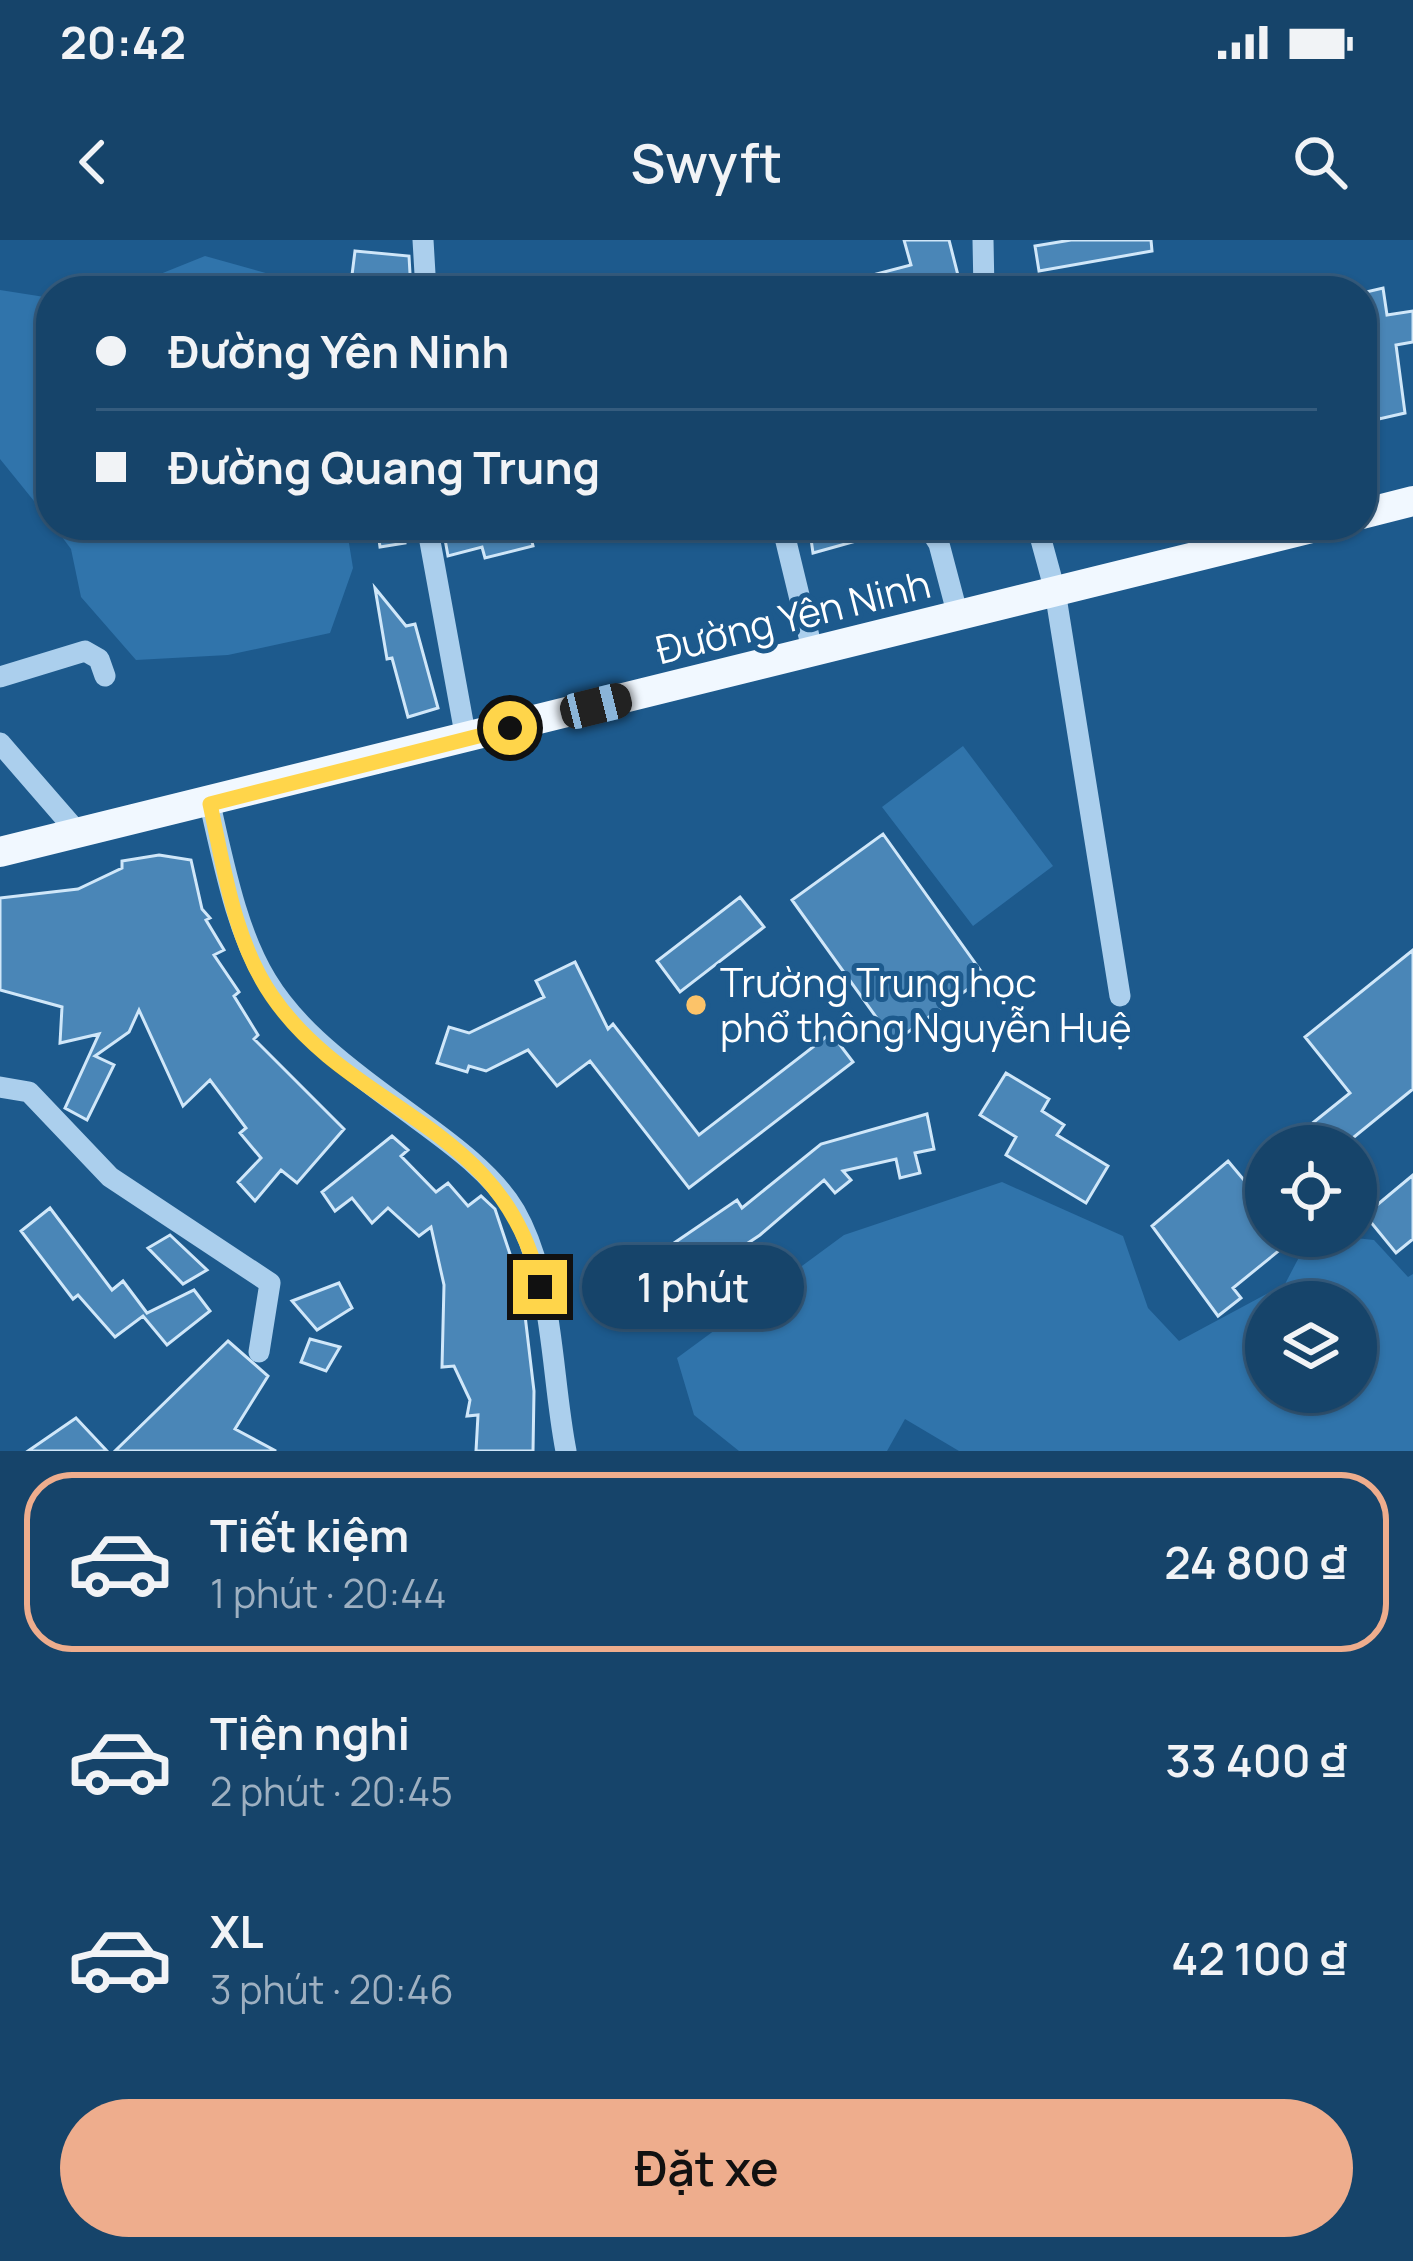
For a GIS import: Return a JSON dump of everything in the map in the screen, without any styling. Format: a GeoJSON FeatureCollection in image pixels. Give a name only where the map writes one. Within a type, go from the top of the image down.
{"type":"FeatureCollection","features":[{"type":"Feature","properties":{"kind":"main road"},"geometry":{"type":"LineString","coordinates":[[1377,510],[1413,501]]}},
{"type":"Feature","properties":{"kind":"main road","name":"Đường Yên Ninh"},"geometry":{"type":"LineString","coordinates":[[0,852],[210,804],[1263,540]]}},
{"type":"Feature","properties":{"kind":"street"},"geometry":{"type":"LineString","coordinates":[[423,240],[425,276]]}},
{"type":"Feature","properties":{"kind":"street"},"geometry":{"type":"LineString","coordinates":[[983,240],[984,276]]}},
{"type":"Feature","properties":{"kind":"street"},"geometry":{"type":"LineString","coordinates":[[430,540],[466,739]]}},
{"type":"Feature","properties":{"kind":"street"},"geometry":{"type":"LineString","coordinates":[[786,540],[813,653]]}},
{"type":"Feature","properties":{"kind":"street"},"geometry":{"type":"LineString","coordinates":[[937,540],[958,616]]}},
{"type":"Feature","properties":{"kind":"street"},"geometry":{"type":"LineString","coordinates":[[1041,540],[1055,591],[1120,996]]}},
{"type":"Feature","properties":{"kind":"street"},"geometry":{"type":"LineString","coordinates":[[0,677],[85,651],[99,659],[106,676]]}},
{"type":"Feature","properties":{"kind":"street"},"geometry":{"type":"LineString","coordinates":[[0,743],[79,834]]}},
{"type":"Feature","properties":{"kind":"street"},"geometry":{"type":"LineString","coordinates":[[210,804],[243,939],[270,994],[298,1028],[481,1171],[514,1209],[537,1269],[566,1451]]}},
{"type":"Feature","properties":{"kind":"street"},"geometry":{"type":"LineString","coordinates":[[0,1087],[29,1092],[110,1177],[270,1283],[259,1352]]}},
{"type":"Feature","properties":{"kind":"shaded area"},"geometry":{"type":"Polygon","coordinates":[[[205,256],[277,276],[155,276],[205,256]]]}},
{"type":"Feature","properties":{"kind":"shaded area"},"geometry":{"type":"Polygon","coordinates":[[[0,290],[36,296],[36,503],[0,459],[0,290]]]}},
{"type":"Feature","properties":{"kind":"shaded area"},"geometry":{"type":"Polygon","coordinates":[[[64,540],[348,540],[353,568],[330,633],[228,655],[136,660],[81,597],[71,549],[64,540]]]}},
{"type":"Feature","properties":{"kind":"shaded area"},"geometry":{"type":"Polygon","coordinates":[[[963,746],[1053,866],[973,926],[882,807],[963,746]]]}},
{"type":"Feature","properties":{"kind":"shaded area"},"geometry":{"type":"Polygon","coordinates":[[[1002,1182],[1123,1236],[1148,1308],[1179,1341],[1245,1306],[1245,1413],[1377,1413],[1377,1281],[1287,1281],[1299,1257],[1377,1257],[1377,1243],[1408,1277],[1413,1274],[1413,1451],[959,1451],[905,1419],[887,1451],[739,1451],[694,1415],[677,1358],[844,1235],[1002,1182]]]}},
{"type":"Feature","properties":{"kind":"building"},"geometry":{"type":"Polygon","coordinates":[[[904,240],[949,240],[958,276],[869,276],[911,265],[904,240]]]}},
{"type":"Feature","properties":{"kind":"building"},"geometry":{"type":"Polygon","coordinates":[[[1071,240],[1151,240],[1152,251],[1039,271],[1035,246],[1071,240]]]}},
{"type":"Feature","properties":{"kind":"building"},"geometry":{"type":"Polygon","coordinates":[[[355,251],[409,256],[410,276],[352,276],[355,251]]]}},
{"type":"Feature","properties":{"kind":"building"},"geometry":{"type":"Polygon","coordinates":[[[1383,288],[1387,315],[1413,311],[1413,342],[1396,345],[1405,413],[1379,419],[1377,407],[1377,289],[1383,288]]]}},
{"type":"Feature","properties":{"kind":"building"},"geometry":{"type":"Polygon","coordinates":[[[379,540],[405,540],[405,543],[380,547],[379,540]]]}},
{"type":"Feature","properties":{"kind":"building"},"geometry":{"type":"Polygon","coordinates":[[[445,540],[532,540],[533,546],[485,558],[482,547],[448,556],[445,540]]]}},
{"type":"Feature","properties":{"kind":"building"},"geometry":{"type":"Polygon","coordinates":[[[811,540],[860,540],[813,553],[811,540]]]}},
{"type":"Feature","properties":{"kind":"building"},"geometry":{"type":"Polygon","coordinates":[[[375,588],[406,626],[415,624],[438,708],[408,717],[392,658],[387,659],[375,588]]]}},
{"type":"Feature","properties":{"kind":"building"},"geometry":{"type":"Polygon","coordinates":[[[883,834],[985,977],[894,1042],[792,900],[883,834]]]}},
{"type":"Feature","properties":{"kind":"building"},"geometry":{"type":"Polygon","coordinates":[[[159,855],[191,860],[202,909],[210,918],[206,920],[224,950],[214,955],[239,992],[234,996],[258,1035],[254,1039],[344,1129],[297,1183],[281,1170],[255,1201],[238,1182],[261,1158],[240,1133],[246,1128],[210,1080],[183,1106],[139,1010],[129,1032],[95,1056],[114,1065],[87,1120],[65,1108],[99,1034],[60,1043],[62,1007],[0,990],[0,898],[78,889],[122,868],[122,861],[159,855]]]}},
{"type":"Feature","properties":{"kind":"building"},"geometry":{"type":"Polygon","coordinates":[[[740,897],[764,927],[680,992],[657,961],[740,897]]]}},
{"type":"Feature","properties":{"kind":"building"},"geometry":{"type":"Polygon","coordinates":[[[1413,950],[1413,1089],[1369,1125],[1310,1125],[1350,1093],[1305,1037],[1413,950]]]}},
{"type":"Feature","properties":{"kind":"building"},"geometry":{"type":"Polygon","coordinates":[[[575,962],[608,1029],[613,1024],[699,1135],[831,1033],[853,1062],[689,1188],[590,1061],[557,1086],[528,1050],[486,1071],[469,1066],[467,1072],[437,1063],[449,1027],[469,1033],[544,997],[536,981],[575,962]]]}},
{"type":"Feature","properties":{"kind":"building"},"geometry":{"type":"Polygon","coordinates":[[[1006,1073],[1049,1099],[1042,1111],[1064,1125],[1057,1135],[1108,1166],[1086,1203],[1006,1155],[1016,1137],[980,1115],[1006,1073]]]}},
{"type":"Feature","properties":{"kind":"building"},"geometry":{"type":"Polygon","coordinates":[[[927,1114],[934,1149],[915,1153],[920,1173],[900,1178],[896,1159],[843,1171],[851,1180],[835,1193],[824,1180],[760,1235],[706,1271],[730,1307],[714,1318],[700,1297],[671,1316],[652,1289],[672,1275],[658,1254],[737,1200],[742,1208],[821,1144],[927,1114]]]}},
{"type":"Feature","properties":{"kind":"building"},"geometry":{"type":"Polygon","coordinates":[[[392,1136],[408,1150],[401,1156],[436,1192],[448,1183],[468,1206],[481,1196],[495,1209],[522,1290],[534,1391],[533,1451],[476,1451],[478,1415],[467,1416],[470,1400],[454,1366],[442,1367],[444,1285],[431,1227],[419,1236],[388,1208],[372,1223],[352,1198],[335,1211],[322,1192],[392,1136]]]}},
{"type":"Feature","properties":{"kind":"building"},"geometry":{"type":"Polygon","coordinates":[[[1228,1161],[1245,1181],[1245,1257],[1271,1257],[1233,1288],[1241,1298],[1218,1316],[1152,1226],[1228,1161]]]}},
{"type":"Feature","properties":{"kind":"building"},"geometry":{"type":"Polygon","coordinates":[[[1413,1175],[1413,1239],[1396,1253],[1377,1230],[1377,1205],[1413,1175]]]}},
{"type":"Feature","properties":{"kind":"building"},"geometry":{"type":"Polygon","coordinates":[[[50,1208],[112,1290],[123,1281],[147,1313],[194,1290],[210,1311],[167,1345],[143,1316],[115,1337],[78,1295],[73,1299],[21,1231],[50,1208]]]}},
{"type":"Feature","properties":{"kind":"building"},"geometry":{"type":"Polygon","coordinates":[[[170,1235],[207,1270],[183,1284],[148,1248],[170,1235]]]}},
{"type":"Feature","properties":{"kind":"building"},"geometry":{"type":"Polygon","coordinates":[[[339,1283],[352,1308],[317,1330],[292,1301],[339,1283]]]}},
{"type":"Feature","properties":{"kind":"building"},"geometry":{"type":"Polygon","coordinates":[[[310,1339],[340,1347],[326,1371],[301,1362],[310,1339]]]}},
{"type":"Feature","properties":{"kind":"building"},"geometry":{"type":"Polygon","coordinates":[[[228,1341],[268,1376],[235,1429],[276,1451],[115,1451],[228,1341]]]}},
{"type":"Feature","properties":{"kind":"building"},"geometry":{"type":"Polygon","coordinates":[[[76,1418],[107,1451],[28,1451],[76,1418]]]}},
{"type":"Feature","properties":{"kind":"place","name":"Trường Trung học phổ thông Nguyễn Huệ"},"geometry":{"type":"Point","coordinates":[696,1005]}},
{"type":"Feature","properties":{"kind":"route"},"geometry":{"type":"LineString","coordinates":[[510,728],[210,804],[243,939],[270,994],[298,1028],[481,1171],[514,1209],[533,1251],[540,1287]]}}]}
